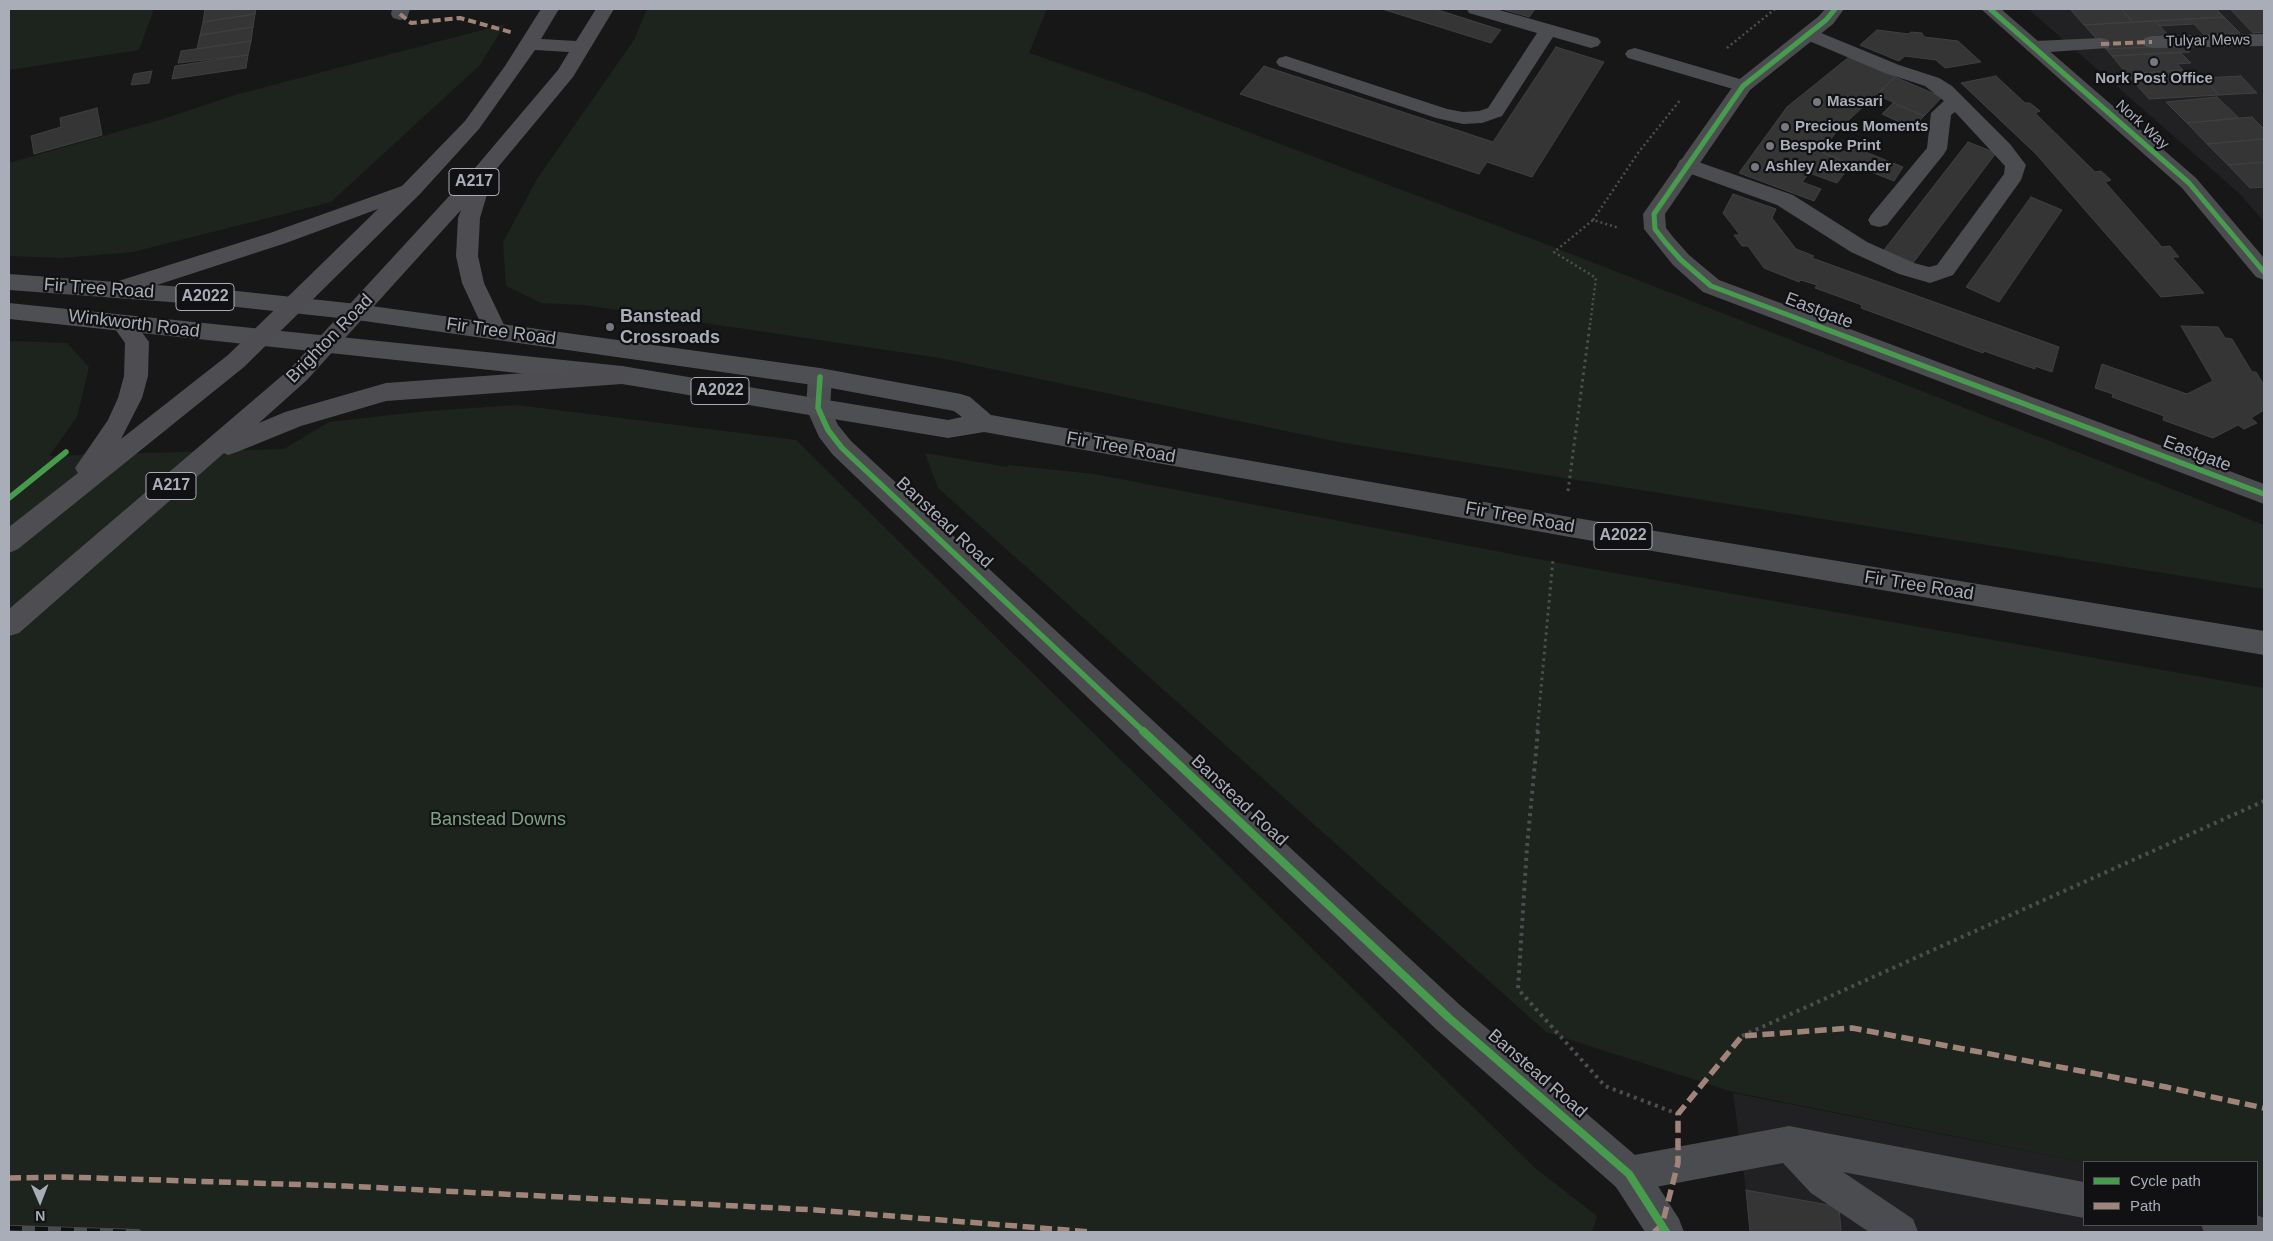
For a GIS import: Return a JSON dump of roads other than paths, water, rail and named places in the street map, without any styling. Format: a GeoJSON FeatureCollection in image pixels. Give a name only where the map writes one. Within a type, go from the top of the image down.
{"type":"FeatureCollection","features":[{"type":"Feature","properties":{"kind":"highway","name":"A217"},"geometry":{"type":"LineString","coordinates":[[9,542],[236,361],[412,189],[472,125],[529,44],[550,9]]}},
{"type":"Feature","properties":{"kind":"highway","name":"Brighton Road"},"geometry":{"type":"LineString","coordinates":[[9,625],[211,452],[299,374],[329,343],[482,173],[566,73],[605,9]]}},
{"type":"Feature","properties":{"kind":"highway"},"geometry":{"type":"LineString","coordinates":[[529,44],[582,47]]}},
{"type":"Feature","properties":{"kind":"highway"},"geometry":{"type":"LineString","coordinates":[[482,173],[469,218],[467,256],[472,283],[495,331]]}},
{"type":"Feature","properties":{"kind":"highway"},"geometry":{"type":"LineString","coordinates":[[117,290],[278,238],[412,189]]}},
{"type":"Feature","properties":{"kind":"highway"},"geometry":{"type":"LineString","coordinates":[[75,488],[118,424],[130,398],[137,373],[137,342],[123,323]]}},
{"type":"Feature","properties":{"kind":"highway"},"geometry":{"type":"LineString","coordinates":[[211,452],[294,419],[386,392],[622,375]]}},
{"type":"Feature","properties":{"kind":"main road","name":"Fir Tree Road"},"geometry":{"type":"LineString","coordinates":[[9,282],[357,312],[820,377],[960,403],[984,423]]}},
{"type":"Feature","properties":{"kind":"main road","name":"Winkworth Road"},"geometry":{"type":"LineString","coordinates":[[9,311],[259,337]]}},
{"type":"Feature","properties":{"kind":"main road","name":"Fir Tree Road"},"geometry":{"type":"LineString","coordinates":[[259,337],[329,343],[490,363],[622,375],[948,429],[984,423],[1564,526],[2264,643]]}},
{"type":"Feature","properties":{"kind":"street"},"geometry":{"type":"LineString","coordinates":[[1476,9],[1591,42]]}},
{"type":"Feature","properties":{"kind":"street","name":"Eastgate"},"geometry":{"type":"LineString","coordinates":[[1835,9],[1826,20],[1743,86],[1654,214],[1655,229],[1665,242],[1681,260],[1711,286],[2264,494]]}},
{"type":"Feature","properties":{"kind":"street","name":"Nork Way"},"geometry":{"type":"LineString","coordinates":[[1990,9],[2189,183],[2264,272]]}},
{"type":"Feature","properties":{"kind":"street"},"geometry":{"type":"LineString","coordinates":[[1286,62],[1443,114],[1463,118],[1482,117],[1495,112],[1548,31]]}},
{"type":"Feature","properties":{"kind":"street"},"geometry":{"type":"LineString","coordinates":[[1687,165],[1785,200],[1859,247],[1906,269],[1925,274],[1941,273],[2014,175],[2016,166],[2003,149],[1945,90],[1932,82],[1892,69],[1809,34]]}},
{"type":"Feature","properties":{"kind":"street","name":"Tulyar Mews"},"geometry":{"type":"LineString","coordinates":[[2152,42],[2264,40]]}},
{"type":"Feature","properties":{"kind":"street"},"geometry":{"type":"LineString","coordinates":[[2035,47],[2101,44]]}},
{"type":"Feature","properties":{"kind":"street"},"geometry":{"type":"LineString","coordinates":[[1636,54],[1743,86]]}},
{"type":"Feature","properties":{"kind":"street"},"geometry":{"type":"LineString","coordinates":[[1879,220],[1936,149],[1941,113],[1957,101]]}},
{"type":"Feature","properties":{"kind":"street","name":"Banstead Road"},"geometry":{"type":"LineString","coordinates":[[820,377],[818,408],[828,430],[842,448],[1449,1018],[1629,1174],[1666,1232]]}},
{"type":"Feature","properties":{"kind":"street"},"geometry":{"type":"LineString","coordinates":[[1629,1174],[1789,1144],[2083,1200]]}},
{"type":"Feature","properties":{"kind":"street"},"geometry":{"type":"LineString","coordinates":[[1789,1144],[1824,1180],[1900,1232]]}},
{"type":"Feature","properties":{"kind":"street"},"geometry":{"type":"LineString","coordinates":[[2224,1226],[2254,1232]]}},
{"type":"Feature","properties":{"kind":"railway"},"geometry":{"type":"LineString","coordinates":[[9,1228],[138,1232]]}},
{"type":"Feature","properties":{"kind":"place","name":"Nork Post Office"},"geometry":{"type":"Point","coordinates":[2154,62]}},
{"type":"Feature","properties":{"kind":"place","name":"Massari"},"geometry":{"type":"Point","coordinates":[1817,102]}},
{"type":"Feature","properties":{"kind":"place","name":"Precious Moments"},"geometry":{"type":"Point","coordinates":[1785,127]}},
{"type":"Feature","properties":{"kind":"place","name":"Bespoke Print"},"geometry":{"type":"Point","coordinates":[1770,146]}},
{"type":"Feature","properties":{"kind":"place","name":"Ashley Alexander"},"geometry":{"type":"Point","coordinates":[1755,167]}},
{"type":"Feature","properties":{"kind":"place","name":"Banstead Crossroads"},"geometry":{"type":"Point","coordinates":[610,327]}},
{"type":"Feature","properties":{"kind":"park label","name":"Banstead Downs"},"geometry":{"type":"Point","coordinates":[498,820]}}]}
